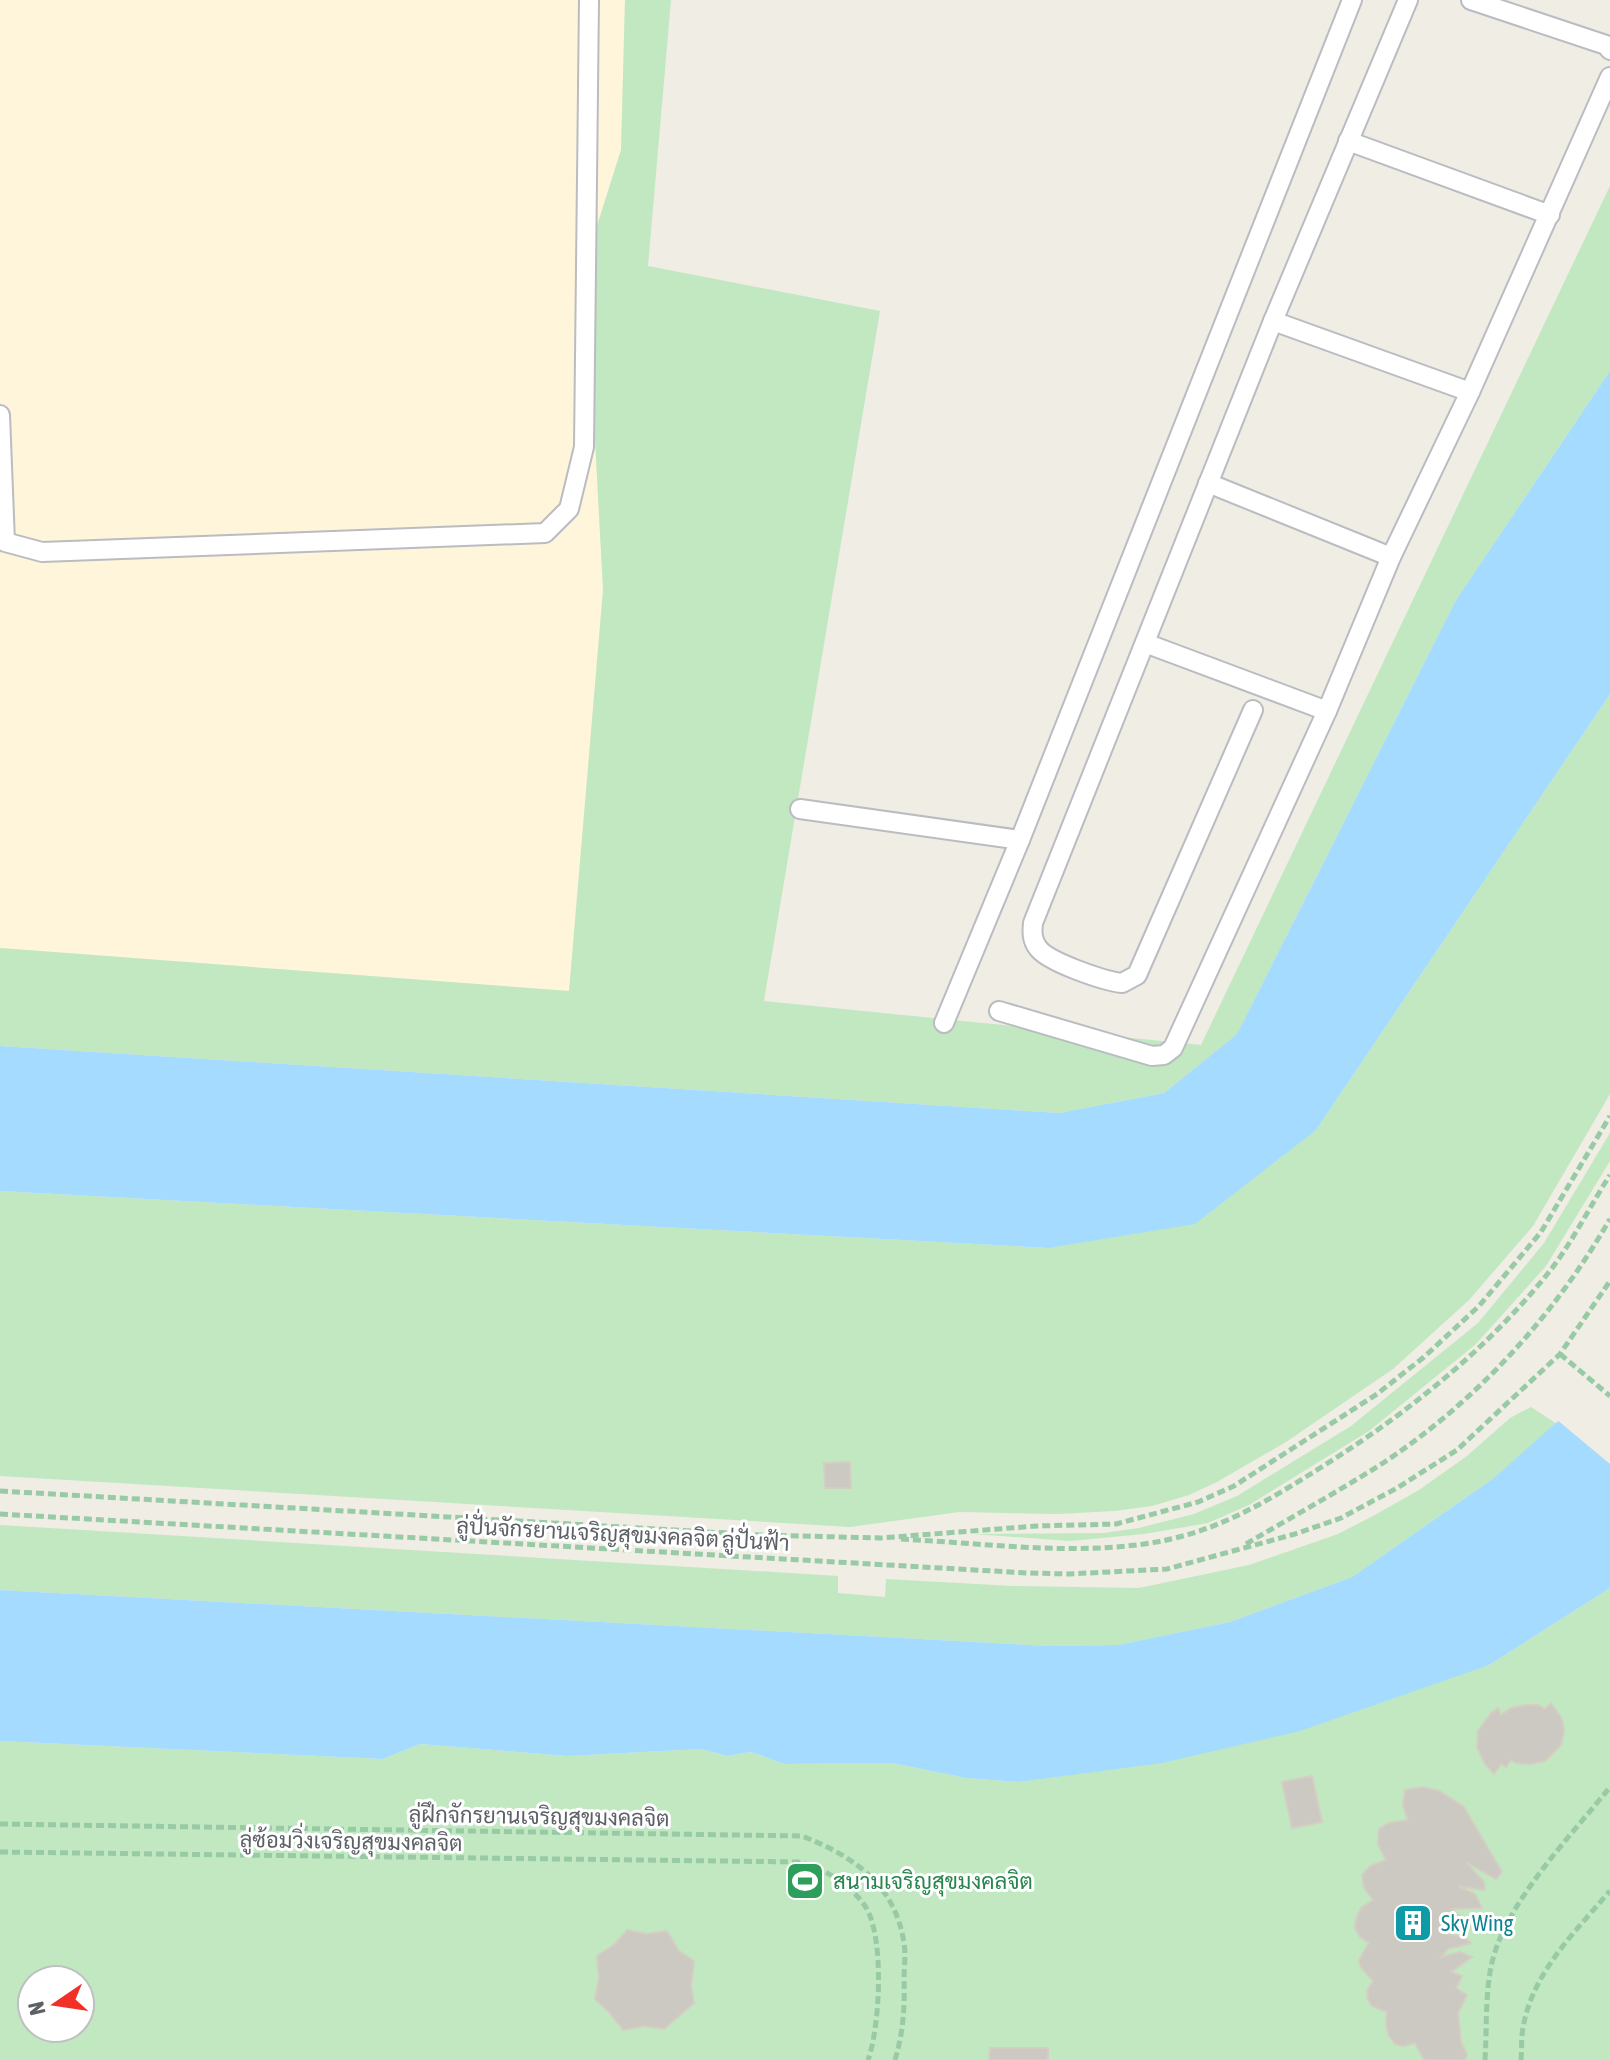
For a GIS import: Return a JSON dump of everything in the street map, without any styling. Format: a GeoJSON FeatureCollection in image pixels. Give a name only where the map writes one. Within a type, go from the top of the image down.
{"type":"FeatureCollection","features":[{"type":"Feature","properties":{"kind":"lane"},"geometry":{"type":"LineString","coordinates":[[0,415],[5,542],[42,552],[545,533],[569,509],[584,447],[589,0]]}},
{"type":"Feature","properties":{"kind":"lane"},"geometry":{"type":"LineString","coordinates":[[944,1023],[1020,840],[1352,0]]}},
{"type":"Feature","properties":{"kind":"lane"},"geometry":{"type":"LineString","coordinates":[[1253,710],[1137,975],[1122,983],[1099,980],[1039,951],[1032,937],[1033,923],[1273,321],[1408,0]]}},
{"type":"Feature","properties":{"kind":"lane"},"geometry":{"type":"LineString","coordinates":[[1471,0],[1606,45],[1610,50]]}},
{"type":"Feature","properties":{"kind":"lane"},"geometry":{"type":"LineString","coordinates":[[999,1011],[1152,1056],[1164,1055],[1173,1048],[1327,711],[1391,557],[1470,392],[1610,77]]}},
{"type":"Feature","properties":{"kind":"lane"},"geometry":{"type":"LineString","coordinates":[[1348,141],[1550,215]]}},
{"type":"Feature","properties":{"kind":"lane"},"geometry":{"type":"LineString","coordinates":[[1273,321],[1470,392]]}},
{"type":"Feature","properties":{"kind":"lane"},"geometry":{"type":"LineString","coordinates":[[1208,483],[1391,557]]}},
{"type":"Feature","properties":{"kind":"lane"},"geometry":{"type":"LineString","coordinates":[[1145,643],[1327,711]]}},
{"type":"Feature","properties":{"kind":"lane"},"geometry":{"type":"LineString","coordinates":[[800,809],[1020,840]]}},
{"type":"Feature","properties":{"kind":"path"},"geometry":{"type":"LineString","coordinates":[[881,1538],[1037,1526],[1116,1524],[1198,1502],[1234,1486],[1377,1394],[1424,1357],[1479,1306],[1541,1232],[1610,1116]]}},
{"type":"Feature","properties":{"kind":"path"},"geometry":{"type":"LineString","coordinates":[[0,1491],[760,1535],[1067,1548],[1142,1544],[1210,1529],[1252,1510],[1372,1436],[1480,1349],[1550,1271],[1610,1175]]}},
{"type":"Feature","properties":{"kind":"path","name":"ลู่ปั่นจักรยานเจริญสุขมงคลจิต ลู่ปั่นฟ้า"},"geometry":{"type":"LineString","coordinates":[[1240,1547],[1384,1462],[1441,1420],[1504,1362],[1560,1297],[1610,1219]]}},
{"type":"Feature","properties":{"kind":"path","name":"ลู่ปั่นจักรยานเจริญสุขมงคลจิต ลู่ปั่นฟ้า"},"geometry":{"type":"LineString","coordinates":[[0,1514],[1028,1573],[1167,1569],[1295,1534],[1341,1518],[1397,1488],[1457,1450],[1560,1354],[1610,1281]]}},
{"type":"Feature","properties":{"kind":"path"},"geometry":{"type":"LineString","coordinates":[[1560,1354],[1610,1396]]}},
{"type":"Feature","properties":{"kind":"path"},"geometry":{"type":"LineString","coordinates":[[1485,2060],[1491,1966],[1505,1926],[1526,1893],[1610,1787]]}},
{"type":"Feature","properties":{"kind":"path","name":"ลู่ฝึกจักรยานเจริญสุขมงคลจิต"},"geometry":{"type":"LineString","coordinates":[[0,1824],[802,1836],[831,1847],[862,1866],[889,1898],[904,1942],[905,1999],[895,2060]]}},
{"type":"Feature","properties":{"kind":"path","name":"ลู่ซ้อมวิ่งเจริญสุขมงคลจิต"},"geometry":{"type":"LineString","coordinates":[[0,1852],[798,1862],[821,1869],[844,1884],[866,1908],[878,1947],[874,2043],[868,2060]]}},
{"type":"Feature","properties":{"kind":"path"},"geometry":{"type":"LineString","coordinates":[[1521,2060],[1523,2028],[1547,1967],[1610,1891]]}},
{"type":"Feature","properties":{"kind":"shaded area"},"geometry":{"type":"Polygon","coordinates":[[[0,0],[625,0],[621,150],[595,232],[594,420],[603,590],[570,991],[0,948],[0,0]]]}},
{"type":"Feature","properties":{"kind":"green space"},"geometry":{"type":"Polygon","coordinates":[[[625,0],[671,0],[648,266],[880,311],[764,1001],[1201,1045],[1610,186],[1610,371],[1456,600],[1237,1034],[1164,1093],[1059,1113],[0,1046],[0,948],[569,991],[603,590],[594,420],[595,232],[621,150],[625,0]]]}},
{"type":"Feature","properties":{"kind":"green space"},"geometry":{"type":"Polygon","coordinates":[[[1610,694],[1610,1094],[1533,1226],[1469,1300],[1393,1369],[1286,1442],[1217,1482],[1189,1495],[1152,1506],[1114,1511],[1057,1514],[959,1512],[850,1527],[0,1476],[0,1191],[1048,1248],[1316,1130],[1610,694]],[[850,1462],[824,1463],[825,1488],[851,1488],[850,1462]]]}},
{"type":"Feature","properties":{"kind":"green space"},"geometry":{"type":"Polygon","coordinates":[[[1610,1133],[1610,1161],[1546,1266],[1476,1344],[1369,1431],[1249,1505],[1208,1523],[1144,1534],[1070,1541],[973,1534],[1104,1533],[1194,1514],[1237,1496],[1351,1426],[1478,1323],[1544,1243],[1610,1133]]]}},
{"type":"Feature","properties":{"kind":"green space"},"geometry":{"type":"Polygon","coordinates":[[[1531,1407],[1557,1424],[1494,1478],[1352,1577],[1230,1622],[1118,1645],[1051,1646],[0,1590],[0,1525],[838,1576],[838,1593],[885,1597],[886,1579],[1013,1586],[1139,1588],[1249,1565],[1338,1534],[1419,1490],[1467,1456],[1510,1418],[1531,1407]]]}},
{"type":"Feature","properties":{"kind":"green space","name":"สนามเจริญสุขมงคลจิต"},"geometry":{"type":"Polygon","coordinates":[[[1610,1588],[1610,2060],[0,2060],[0,1741],[383,1759],[420,1744],[567,1756],[701,1749],[727,1756],[751,1752],[785,1764],[892,1763],[966,1778],[1019,1782],[1069,1775],[1489,1665],[1610,1588]]]}},
{"type":"Feature","properties":{"kind":"water"},"geometry":{"type":"Polygon","coordinates":[[[1610,371],[1610,694],[1316,1130],[1195,1224],[1048,1248],[0,1191],[0,1046],[1059,1113],[1164,1093],[1237,1034],[1456,600],[1610,371]]]}},
{"type":"Feature","properties":{"kind":"water"},"geometry":{"type":"Polygon","coordinates":[[[1610,1375],[1610,1588],[1489,1665],[1300,1731],[1162,1763],[1019,1782],[966,1778],[892,1763],[785,1764],[751,1752],[727,1756],[701,1749],[567,1756],[420,1744],[383,1759],[0,1741],[0,1590],[1051,1646],[1118,1645],[1230,1622],[1352,1577],[1494,1478],[1610,1375]]]}},
{"type":"Feature","properties":{"kind":"pier"},"geometry":{"type":"Polygon","coordinates":[[[1610,1371],[1610,1464],[1556,1419],[1610,1371]]]}},
{"type":"Feature","properties":{"kind":"building"},"geometry":{"type":"Polygon","coordinates":[[[850,1462],[851,1488],[825,1488],[824,1463],[850,1462]]]}},
{"type":"Feature","properties":{"kind":"building"},"geometry":{"type":"Polygon","coordinates":[[[1551,1703],[1562,1719],[1564,1731],[1561,1745],[1545,1761],[1530,1764],[1511,1760],[1506,1767],[1501,1764],[1494,1774],[1477,1747],[1478,1731],[1491,1713],[1498,1708],[1501,1715],[1511,1708],[1526,1705],[1538,1705],[1545,1709],[1551,1703]]]}},
{"type":"Feature","properties":{"kind":"building"},"geometry":{"type":"Polygon","coordinates":[[[1312,1776],[1322,1822],[1292,1828],[1282,1782],[1312,1776]]]}},
{"type":"Feature","properties":{"kind":"building","name":"Sky Wing"},"geometry":{"type":"Polygon","coordinates":[[[1423,1787],[1439,1791],[1463,1806],[1502,1872],[1496,1879],[1466,1862],[1484,1882],[1485,1890],[1458,1886],[1475,1894],[1482,1908],[1451,1909],[1474,1927],[1457,1927],[1441,1933],[1463,1937],[1471,1943],[1448,1949],[1441,1957],[1460,1952],[1472,1957],[1451,1972],[1462,1976],[1456,1988],[1467,1995],[1458,2013],[1461,2042],[1467,2054],[1465,2060],[1424,2060],[1415,2043],[1395,2044],[1386,2024],[1387,2012],[1372,2006],[1368,2000],[1367,1991],[1373,1981],[1360,1966],[1359,1960],[1369,1943],[1360,1937],[1355,1928],[1356,1919],[1361,1908],[1373,1900],[1364,1888],[1362,1875],[1370,1866],[1386,1860],[1378,1844],[1379,1829],[1389,1823],[1408,1820],[1403,1806],[1405,1790],[1423,1787]]]}},
{"type":"Feature","properties":{"kind":"building"},"geometry":{"type":"Polygon","coordinates":[[[627,1930],[647,1934],[667,1931],[679,1951],[694,1961],[691,1986],[694,2003],[664,2029],[644,2026],[623,2030],[595,1999],[599,1979],[597,1956],[615,1944],[627,1930]]]}},
{"type":"Feature","properties":{"kind":"building"},"geometry":{"type":"Polygon","coordinates":[[[990,2048],[1048,2048],[1048,2060],[989,2060],[990,2048]]]}},
{"type":"Feature","properties":{"kind":"place","name":"สนามเจริญสุขมงคลจิต"},"geometry":{"type":"Point","coordinates":[805,1881]}},
{"type":"Feature","properties":{"kind":"place","name":"Sky Wing"},"geometry":{"type":"Point","coordinates":[1413,1923]}}]}
